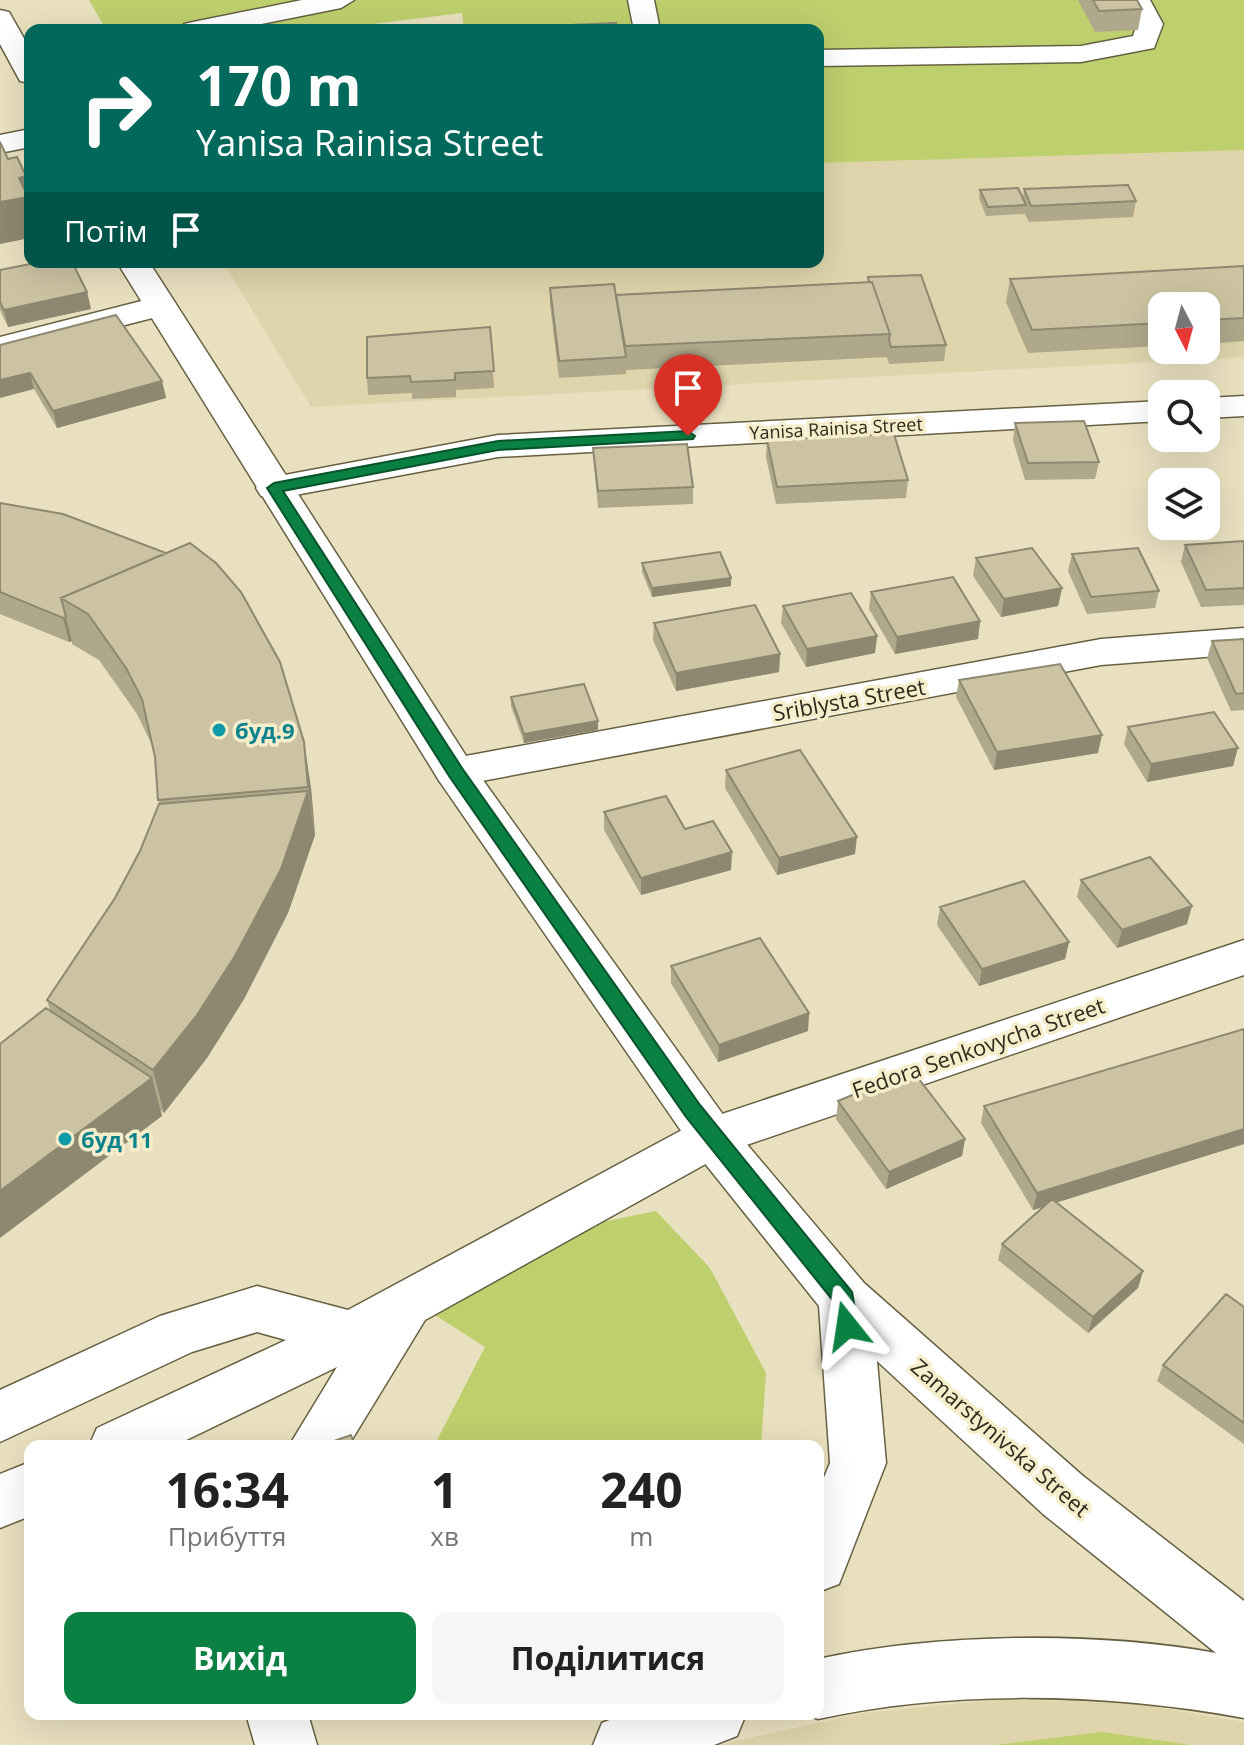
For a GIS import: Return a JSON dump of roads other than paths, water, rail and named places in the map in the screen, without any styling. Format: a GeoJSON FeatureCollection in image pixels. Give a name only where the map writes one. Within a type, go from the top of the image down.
{"type":"FeatureCollection","features":[{"type":"Feature","properties":{"kind":"main road"},"geometry":{"type":"LineString","coordinates":[[223,24],[341,0]]}},
{"type":"Feature","properties":{"kind":"main road"},"geometry":{"type":"LineString","coordinates":[[641,0],[646,24]]}},
{"type":"Feature","properties":{"kind":"main road"},"geometry":{"type":"LineString","coordinates":[[824,58],[1081,54],[1144,42],[1150,24],[1137,0]]}},
{"type":"Feature","properties":{"kind":"main road"},"geometry":{"type":"LineString","coordinates":[[0,18],[24,62]]}},
{"type":"Feature","properties":{"kind":"main road"},"geometry":{"type":"LineString","coordinates":[[0,144],[24,139]]}},
{"type":"Feature","properties":{"kind":"main road","name":"Zamarstynivska Street"},"geometry":{"type":"LineString","coordinates":[[137,268],[161,306],[292,484],[455,772],[712,1137],[845,1299],[1063,1495],[1244,1638]]}},
{"type":"Feature","properties":{"kind":"main road"},"geometry":{"type":"LineString","coordinates":[[0,347],[161,306]]}},
{"type":"Feature","properties":{"kind":"main road"},"geometry":{"type":"LineString","coordinates":[[1220,407],[1244,406]]}},
{"type":"Feature","properties":{"kind":"main road","name":"Yanisa Rainisa Street"},"geometry":{"type":"LineString","coordinates":[[292,484],[498,446],[1148,412]]}},
{"type":"Feature","properties":{"kind":"main road"},"geometry":{"type":"LineString","coordinates":[[292,484],[347,495]]}},
{"type":"Feature","properties":{"kind":"main road","name":"Sriblysta Street"},"geometry":{"type":"LineString","coordinates":[[455,772],[1101,652],[1244,641]]}},
{"type":"Feature","properties":{"kind":"main road","name":"Fedora Senkovycha Street"},"geometry":{"type":"LineString","coordinates":[[130,1440],[352,1334],[712,1137],[1244,957]]}},
{"type":"Feature","properties":{"kind":"main road"},"geometry":{"type":"LineString","coordinates":[[824,1549],[858,1463],[845,1299]]}},
{"type":"Feature","properties":{"kind":"main road"},"geometry":{"type":"LineString","coordinates":[[321,1440],[408,1302]]}},
{"type":"Feature","properties":{"kind":"main road"},"geometry":{"type":"LineString","coordinates":[[0,1417],[179,1333],[257,1309],[352,1334]]}},
{"type":"Feature","properties":{"kind":"main road"},"geometry":{"type":"LineString","coordinates":[[0,1502],[24,1491]]}},
{"type":"Feature","properties":{"kind":"main road"},"geometry":{"type":"LineString","coordinates":[[824,1688],[868,1677],[1043,1668],[1181,1675],[1244,1688]]}},
{"type":"Feature","properties":{"kind":"main road"},"geometry":{"type":"LineString","coordinates":[[279,1720],[286,1745]]}},
{"type":"Feature","properties":{"kind":"main road"},"geometry":{"type":"LineString","coordinates":[[624,1745],[690,1720]]}},
{"type":"Feature","properties":{"kind":"place","name":"буд.9"},"geometry":{"type":"Point","coordinates":[219,730]}},
{"type":"Feature","properties":{"kind":"place","name":"буд 11"},"geometry":{"type":"Point","coordinates":[65,1139]}}]}
